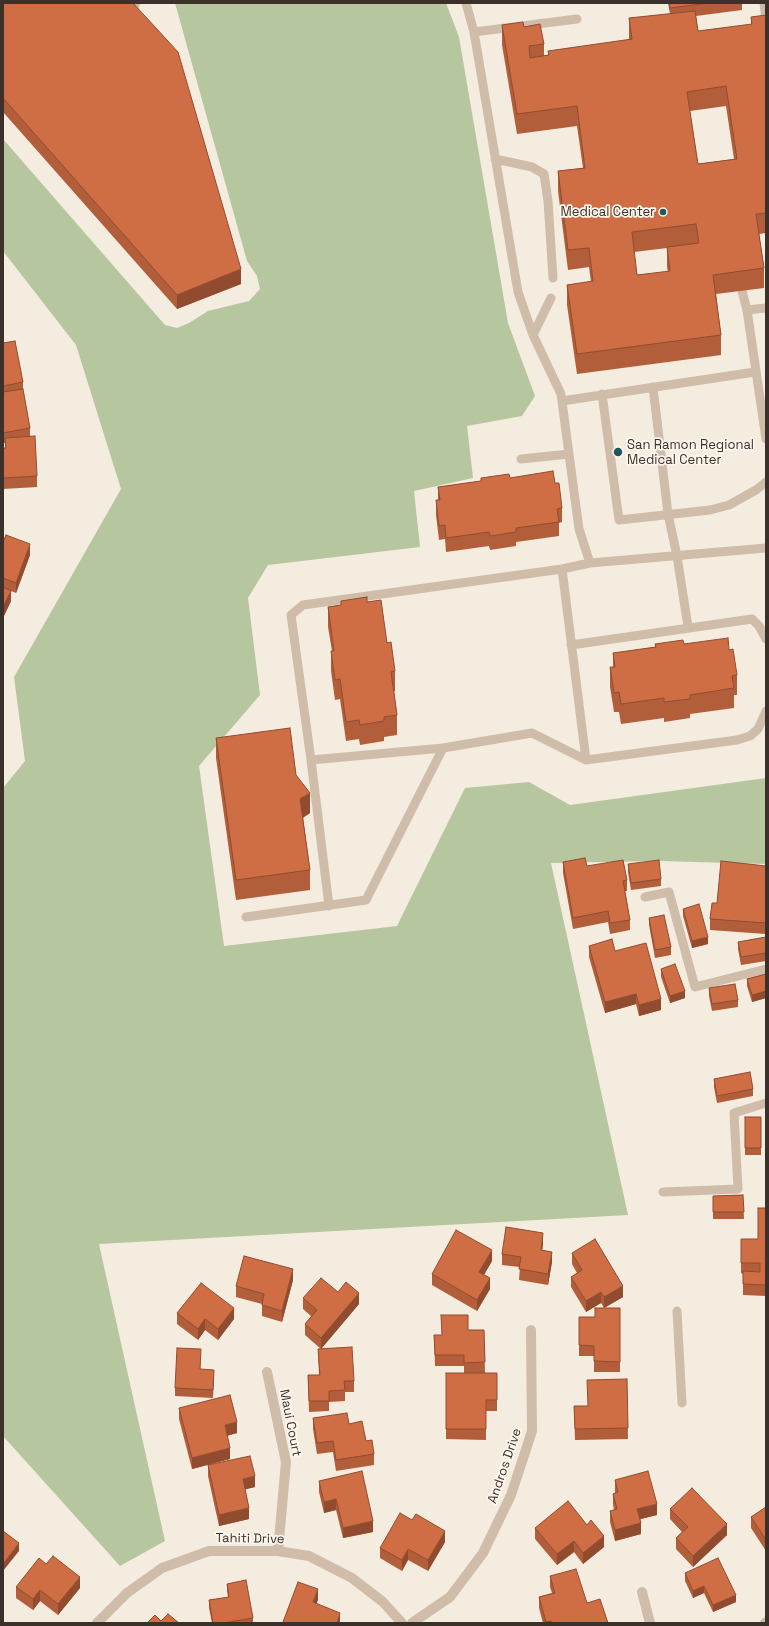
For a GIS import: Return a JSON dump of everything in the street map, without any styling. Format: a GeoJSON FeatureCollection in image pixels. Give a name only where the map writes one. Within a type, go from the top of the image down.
{"type":"FeatureCollection","features":[{"type":"Feature","properties":{"kind":"street","name":"Andros Drive"},"geometry":{"type":"LineString","coordinates":[[412,1623],[450,1597],[483,1553],[511,1495],[532,1431],[531,1330]]}},
{"type":"Feature","properties":{"kind":"street","name":"Maui Court"},"geometry":{"type":"LineString","coordinates":[[267,1372],[286,1462],[278,1551]]}},
{"type":"Feature","properties":{"kind":"street","name":"Tahiti Drive"},"geometry":{"type":"LineString","coordinates":[[97,1623],[127,1593],[162,1568],[209,1552],[278,1551],[309,1556],[352,1578],[383,1602],[402,1623]]}},
{"type":"Feature","properties":{"kind":"street"},"geometry":{"type":"LineString","coordinates":[[642,1592],[650,1623]]}},
{"type":"Feature","properties":{"kind":"lane"},"geometry":{"type":"LineString","coordinates":[[466,3],[474,32],[518,292],[533,334],[561,394],[579,529],[590,563]]}},
{"type":"Feature","properties":{"kind":"lane"},"geometry":{"type":"LineString","coordinates":[[764,3],[766,20]]}},
{"type":"Feature","properties":{"kind":"lane"},"geometry":{"type":"LineString","coordinates":[[474,32],[577,19]]}},
{"type":"Feature","properties":{"kind":"lane"},"geometry":{"type":"LineString","coordinates":[[495,159],[532,166],[544,174],[548,201],[553,278]]}},
{"type":"Feature","properties":{"kind":"lane"},"geometry":{"type":"LineString","coordinates":[[742,291],[748,310],[755,372],[766,439]]}},
{"type":"Feature","properties":{"kind":"lane"},"geometry":{"type":"LineString","coordinates":[[533,334],[551,298]]}},
{"type":"Feature","properties":{"kind":"lane"},"geometry":{"type":"LineString","coordinates":[[748,310],[766,308]]}},
{"type":"Feature","properties":{"kind":"lane"},"geometry":{"type":"LineString","coordinates":[[562,401],[653,386],[755,372]]}},
{"type":"Feature","properties":{"kind":"lane"},"geometry":{"type":"LineString","coordinates":[[653,386],[668,514],[677,556],[688,627]]}},
{"type":"Feature","properties":{"kind":"lane"},"geometry":{"type":"LineString","coordinates":[[602,394],[619,520],[710,510],[729,505],[756,490],[766,482]]}},
{"type":"Feature","properties":{"kind":"lane"},"geometry":{"type":"LineString","coordinates":[[521,459],[569,454]]}},
{"type":"Feature","properties":{"kind":"lane"},"geometry":{"type":"LineString","coordinates":[[329,906],[291,615],[294,611],[304,605],[562,569],[590,563],[766,548]]}},
{"type":"Feature","properties":{"kind":"lane"},"geometry":{"type":"LineString","coordinates":[[562,569],[586,760]]}},
{"type":"Feature","properties":{"kind":"lane"},"geometry":{"type":"LineString","coordinates":[[571,645],[752,619],[759,626],[766,639]]}},
{"type":"Feature","properties":{"kind":"lane"},"geometry":{"type":"LineString","coordinates":[[311,760],[443,748],[532,733],[586,760],[737,740],[750,736],[758,729],[766,711]]}},
{"type":"Feature","properties":{"kind":"lane"},"geometry":{"type":"LineString","coordinates":[[246,917],[366,900],[443,748]]}},
{"type":"Feature","properties":{"kind":"lane"},"geometry":{"type":"LineString","coordinates":[[645,898],[668,892],[695,987],[766,969]]}},
{"type":"Feature","properties":{"kind":"lane"},"geometry":{"type":"LineString","coordinates":[[664,1192],[738,1189],[734,1113],[766,1103]]}},
{"type":"Feature","properties":{"kind":"lane"},"geometry":{"type":"LineString","coordinates":[[677,1312],[682,1403]]}},
{"type":"Feature","properties":{"kind":"green space"},"geometry":{"type":"Polygon","coordinates":[[[175,3],[446,3],[459,37],[508,323],[535,396],[522,416],[467,426],[473,478],[414,491],[420,547],[268,565],[248,598],[260,695],[199,766],[224,946],[397,926],[465,788],[529,782],[570,805],[766,778],[766,864],[660,861],[551,863],[628,1215],[99,1244],[165,1541],[120,1566],[3,1436],[3,788],[25,761],[14,677],[121,489],[76,345],[3,251],[3,139],[165,325],[177,328],[189,323],[208,311],[249,301],[260,289],[257,276],[247,261],[175,3]]]}},
{"type":"Feature","properties":{"kind":"building"},"geometry":{"type":"Polygon","coordinates":[[[3,3],[133,3],[178,52],[241,269],[177,295],[3,98],[3,3]]]}},
{"type":"Feature","properties":{"kind":"building"},"geometry":{"type":"Polygon","coordinates":[[[670,3],[709,3],[670,8],[670,3]]]}},
{"type":"Feature","properties":{"kind":"building","name":"Medical Center"},"geometry":{"type":"Polygon","coordinates":[[[695,11],[698,31],[752,24],[751,17],[766,15],[766,213],[756,214],[764,268],[713,275],[721,335],[577,354],[567,285],[593,281],[589,248],[568,250],[558,171],[585,168],[577,106],[517,114],[502,25],[523,22],[524,27],[540,24],[544,44],[529,46],[530,58],[549,55],[548,51],[632,39],[629,18],[695,11]],[[726,86],[687,92],[698,164],[737,159],[726,86]],[[696,224],[632,232],[637,275],[670,271],[667,247],[699,243],[696,224]]]}},
{"type":"Feature","properties":{"kind":"building"},"geometry":{"type":"Polygon","coordinates":[[[15,341],[23,382],[3,386],[3,343],[15,341]]]}},
{"type":"Feature","properties":{"kind":"building"},"geometry":{"type":"Polygon","coordinates":[[[23,389],[30,428],[3,433],[3,392],[23,389]]]}},
{"type":"Feature","properties":{"kind":"building"},"geometry":{"type":"Polygon","coordinates":[[[35,436],[37,476],[3,478],[3,448],[6,448],[5,438],[35,436]]]}},
{"type":"Feature","properties":{"kind":"building"},"geometry":{"type":"Polygon","coordinates":[[[553,471],[555,483],[559,483],[562,508],[557,509],[559,522],[516,528],[516,532],[490,536],[489,532],[446,538],[445,525],[439,526],[436,500],[440,500],[438,487],[481,481],[481,478],[509,474],[510,478],[553,471]]]}},
{"type":"Feature","properties":{"kind":"building"},"geometry":{"type":"Polygon","coordinates":[[[6,535],[30,544],[16,583],[3,578],[3,542],[6,535]]]}},
{"type":"Feature","properties":{"kind":"building"},"geometry":{"type":"Polygon","coordinates":[[[3,587],[11,591],[3,607],[3,587]]]}},
{"type":"Feature","properties":{"kind":"building"},"geometry":{"type":"Polygon","coordinates":[[[367,597],[367,602],[381,600],[387,643],[391,642],[395,671],[391,672],[397,715],[384,717],[384,721],[360,725],[359,720],[346,722],[340,679],[335,680],[331,651],[334,651],[328,607],[341,605],[341,601],[367,597]]]}},
{"type":"Feature","properties":{"kind":"building"},"geometry":{"type":"Polygon","coordinates":[[[728,638],[729,650],[733,649],[737,675],[732,676],[734,688],[690,695],[690,699],[664,702],[664,698],[621,704],[619,692],[614,693],[610,667],[615,667],[613,653],[656,647],[655,644],[683,640],[684,644],[728,638]]]}},
{"type":"Feature","properties":{"kind":"building"},"geometry":{"type":"Polygon","coordinates":[[[290,728],[296,775],[310,793],[300,799],[310,870],[236,880],[216,738],[290,728]]]}},
{"type":"Feature","properties":{"kind":"building"},"geometry":{"type":"Polygon","coordinates":[[[585,858],[587,866],[623,860],[627,880],[623,881],[630,920],[610,923],[608,911],[573,918],[563,862],[585,858]]]}},
{"type":"Feature","properties":{"kind":"building"},"geometry":{"type":"Polygon","coordinates":[[[659,860],[661,879],[631,883],[628,864],[659,860]]]}},
{"type":"Feature","properties":{"kind":"building"},"geometry":{"type":"Polygon","coordinates":[[[721,861],[766,866],[766,923],[710,919],[712,903],[717,903],[721,861]]]}},
{"type":"Feature","properties":{"kind":"building"},"geometry":{"type":"Polygon","coordinates":[[[699,904],[708,937],[692,941],[683,909],[699,904]]]}},
{"type":"Feature","properties":{"kind":"building"},"geometry":{"type":"Polygon","coordinates":[[[664,915],[671,947],[655,950],[649,918],[664,915]]]}},
{"type":"Feature","properties":{"kind":"building"},"geometry":{"type":"Polygon","coordinates":[[[766,937],[766,953],[741,957],[738,942],[766,937]]]}},
{"type":"Feature","properties":{"kind":"building"},"geometry":{"type":"Polygon","coordinates":[[[612,939],[615,951],[646,943],[661,999],[639,1005],[636,994],[605,1002],[589,946],[612,939]]]}},
{"type":"Feature","properties":{"kind":"building"},"geometry":{"type":"Polygon","coordinates":[[[675,964],[685,991],[670,996],[661,969],[675,964]]]}},
{"type":"Feature","properties":{"kind":"building"},"geometry":{"type":"Polygon","coordinates":[[[766,974],[766,991],[752,995],[747,979],[766,974]]]}},
{"type":"Feature","properties":{"kind":"building"},"geometry":{"type":"Polygon","coordinates":[[[735,984],[738,1000],[712,1004],[709,988],[735,984]]]}},
{"type":"Feature","properties":{"kind":"building"},"geometry":{"type":"Polygon","coordinates":[[[750,1072],[753,1089],[717,1096],[714,1079],[750,1072]]]}},
{"type":"Feature","properties":{"kind":"building"},"geometry":{"type":"Polygon","coordinates":[[[745,1117],[761,1117],[761,1148],[745,1148],[745,1117]]]}},
{"type":"Feature","properties":{"kind":"building"},"geometry":{"type":"Polygon","coordinates":[[[743,1195],[744,1212],[713,1212],[713,1196],[743,1195]]]}},
{"type":"Feature","properties":{"kind":"building"},"geometry":{"type":"Polygon","coordinates":[[[758,1208],[766,1208],[766,1285],[743,1284],[743,1271],[760,1272],[760,1263],[741,1263],[741,1239],[758,1239],[758,1208]]]}},
{"type":"Feature","properties":{"kind":"building"},"geometry":{"type":"Polygon","coordinates":[[[506,1227],[543,1233],[541,1250],[552,1252],[548,1274],[519,1269],[521,1257],[502,1254],[506,1227]]]}},
{"type":"Feature","properties":{"kind":"building"},"geometry":{"type":"Polygon","coordinates":[[[456,1230],[492,1250],[479,1272],[490,1278],[477,1300],[432,1274],[456,1230]]]}},
{"type":"Feature","properties":{"kind":"building"},"geometry":{"type":"Polygon","coordinates":[[[595,1239],[623,1286],[604,1297],[601,1292],[586,1301],[571,1277],[582,1270],[572,1253],[595,1239]]]}},
{"type":"Feature","properties":{"kind":"building"},"geometry":{"type":"Polygon","coordinates":[[[244,1256],[293,1269],[282,1311],[262,1305],[264,1294],[236,1286],[244,1256]]]}},
{"type":"Feature","properties":{"kind":"building"},"geometry":{"type":"Polygon","coordinates":[[[321,1278],[338,1292],[346,1282],[359,1293],[321,1338],[305,1324],[317,1310],[303,1298],[321,1278]]]}},
{"type":"Feature","properties":{"kind":"building"},"geometry":{"type":"Polygon","coordinates":[[[201,1283],[234,1308],[218,1329],[205,1319],[198,1329],[177,1313],[201,1283]]]}},
{"type":"Feature","properties":{"kind":"building"},"geometry":{"type":"Polygon","coordinates":[[[595,1308],[620,1308],[620,1362],[594,1361],[594,1346],[579,1345],[579,1317],[595,1317],[595,1308]]]}},
{"type":"Feature","properties":{"kind":"building"},"geometry":{"type":"Polygon","coordinates":[[[441,1315],[468,1315],[468,1330],[484,1330],[485,1362],[464,1363],[464,1355],[435,1355],[434,1335],[442,1335],[441,1315]]]}},
{"type":"Feature","properties":{"kind":"building"},"geometry":{"type":"Polygon","coordinates":[[[352,1347],[354,1381],[344,1381],[345,1390],[329,1391],[329,1401],[309,1401],[308,1375],[320,1375],[318,1349],[352,1347]]]}},
{"type":"Feature","properties":{"kind":"building"},"geometry":{"type":"Polygon","coordinates":[[[177,1348],[201,1349],[200,1369],[214,1370],[213,1390],[175,1388],[177,1348]]]}},
{"type":"Feature","properties":{"kind":"building"},"geometry":{"type":"Polygon","coordinates":[[[446,1373],[497,1373],[497,1400],[486,1400],[486,1429],[446,1429],[446,1373]]]}},
{"type":"Feature","properties":{"kind":"building"},"geometry":{"type":"Polygon","coordinates":[[[627,1379],[628,1428],[575,1429],[574,1406],[588,1406],[587,1380],[627,1379]]]}},
{"type":"Feature","properties":{"kind":"building"},"geometry":{"type":"Polygon","coordinates":[[[230,1395],[237,1422],[225,1425],[230,1448],[192,1458],[179,1408],[230,1395]]]}},
{"type":"Feature","properties":{"kind":"building"},"geometry":{"type":"Polygon","coordinates":[[[347,1413],[349,1424],[362,1421],[366,1441],[372,1440],[374,1454],[336,1460],[333,1441],[317,1443],[313,1418],[347,1413]]]}},
{"type":"Feature","properties":{"kind":"building"},"geometry":{"type":"Polygon","coordinates":[[[250,1456],[255,1476],[243,1479],[249,1508],[219,1515],[208,1465],[250,1456]]]}},
{"type":"Feature","properties":{"kind":"building"},"geometry":{"type":"Polygon","coordinates":[[[362,1471],[373,1521],[343,1528],[336,1499],[324,1502],[319,1481],[362,1471]]]}},
{"type":"Feature","properties":{"kind":"building"},"geometry":{"type":"Polygon","coordinates":[[[648,1471],[657,1504],[637,1509],[641,1523],[615,1530],[610,1511],[617,1509],[613,1494],[618,1492],[615,1480],[648,1471]]]}},
{"type":"Feature","properties":{"kind":"building"},"geometry":{"type":"Polygon","coordinates":[[[692,1488],[727,1524],[693,1556],[676,1538],[688,1527],[670,1509],[692,1488]]]}},
{"type":"Feature","properties":{"kind":"building"},"geometry":{"type":"Polygon","coordinates":[[[568,1501],[587,1525],[591,1520],[604,1536],[583,1553],[574,1541],[557,1554],[535,1528],[568,1501]]]}},
{"type":"Feature","properties":{"kind":"building"},"geometry":{"type":"Polygon","coordinates":[[[766,1507],[766,1540],[751,1517],[766,1507]]]}},
{"type":"Feature","properties":{"kind":"building"},"geometry":{"type":"Polygon","coordinates":[[[400,1513],[412,1520],[416,1514],[445,1531],[428,1560],[408,1549],[402,1560],[380,1548],[400,1513]]]}},
{"type":"Feature","properties":{"kind":"building"},"geometry":{"type":"Polygon","coordinates":[[[3,1531],[19,1543],[3,1564],[3,1531]]]}},
{"type":"Feature","properties":{"kind":"building"},"geometry":{"type":"Polygon","coordinates":[[[53,1556],[80,1577],[58,1604],[40,1590],[33,1599],[16,1587],[39,1558],[46,1564],[53,1556]]]}},
{"type":"Feature","properties":{"kind":"building"},"geometry":{"type":"Polygon","coordinates":[[[718,1558],[736,1595],[713,1605],[704,1586],[693,1591],[685,1573],[718,1558]]]}},
{"type":"Feature","properties":{"kind":"building"},"geometry":{"type":"Polygon","coordinates":[[[576,1569],[587,1603],[600,1599],[608,1623],[546,1622],[539,1597],[555,1593],[550,1576],[576,1569]]]}},
{"type":"Feature","properties":{"kind":"building"},"geometry":{"type":"Polygon","coordinates":[[[246,1580],[253,1618],[223,1623],[213,1623],[209,1600],[229,1597],[227,1584],[246,1580]]]}},
{"type":"Feature","properties":{"kind":"building"},"geometry":{"type":"Polygon","coordinates":[[[298,1582],[318,1589],[313,1602],[340,1613],[337,1623],[283,1622],[298,1582]]]}},
{"type":"Feature","properties":{"kind":"building"},"geometry":{"type":"Polygon","coordinates":[[[168,1614],[179,1623],[148,1622],[155,1615],[161,1621],[168,1614]]]}},
{"type":"Feature","properties":{"kind":"place","name":"Medical Center"},"geometry":{"type":"Point","coordinates":[663,212]}},
{"type":"Feature","properties":{"kind":"place","name":"San Ramon Regional Medical Center"},"geometry":{"type":"Point","coordinates":[618,452]}}]}
